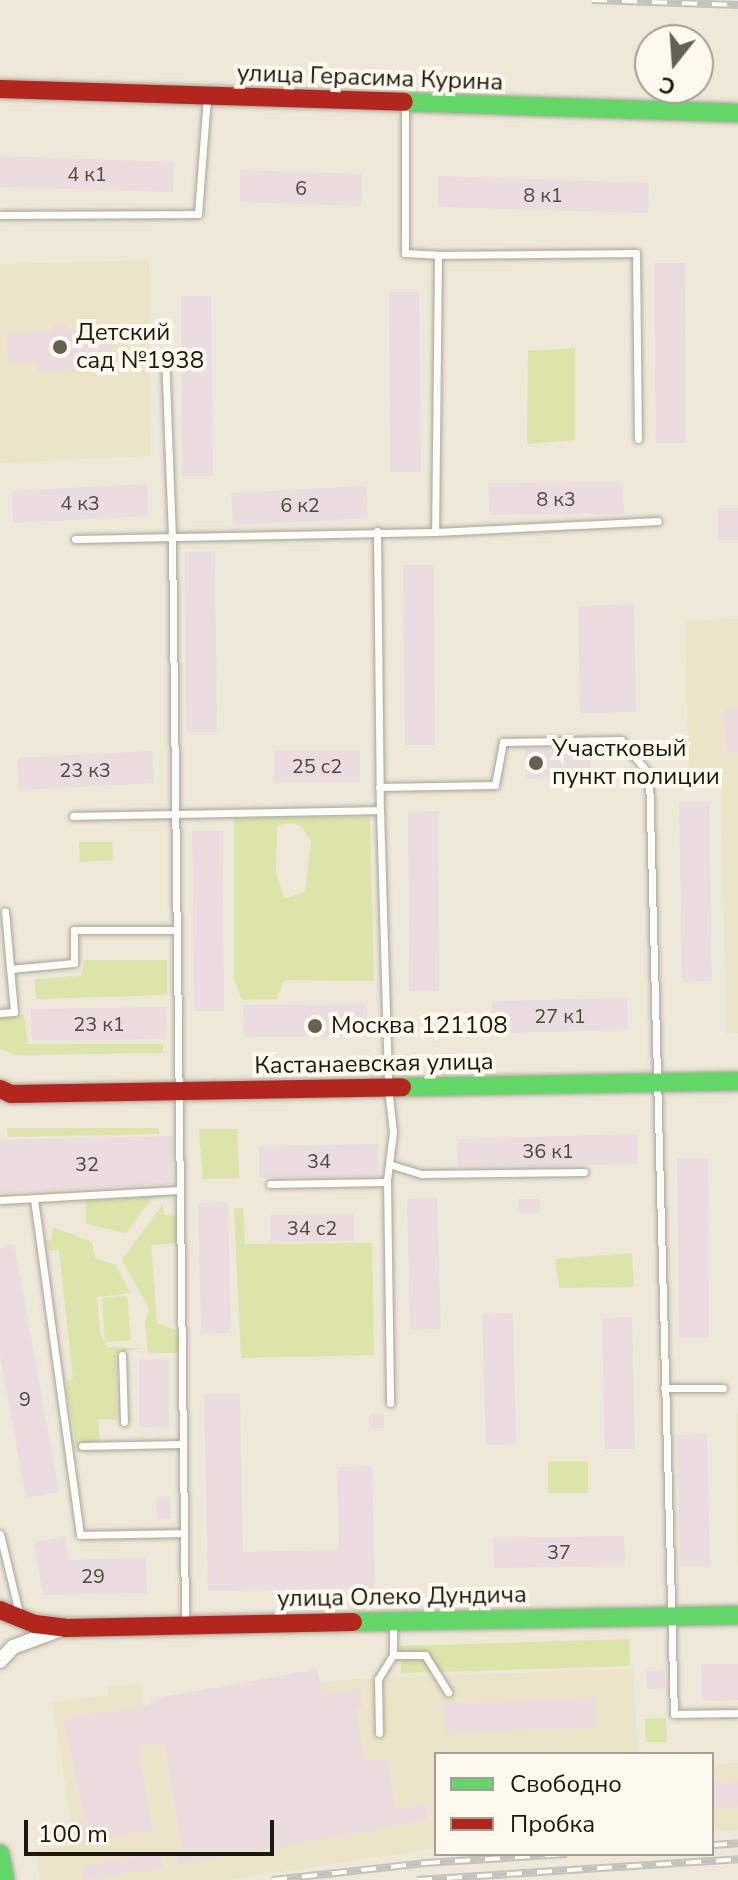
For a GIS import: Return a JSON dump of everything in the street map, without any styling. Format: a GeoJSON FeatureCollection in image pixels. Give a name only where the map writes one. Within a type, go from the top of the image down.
{"type":"FeatureCollection","features":[{"type":"Feature","properties":{"kind":"street","name":"улица Герасима Курина"},"geometry":{"type":"LineString","coordinates":[[0,89],[738,113]]}},
{"type":"Feature","properties":{"kind":"street","name":"Кастанаевская улица"},"geometry":{"type":"LineString","coordinates":[[4,1094],[738,1081]]}},
{"type":"Feature","properties":{"kind":"street","name":"улица Олеко Дундича"},"geometry":{"type":"LineString","coordinates":[[0,1610],[21,1619],[66,1628],[738,1615]]}},
{"type":"Feature","properties":{"kind":"street","name":"улица Олеко Дундича"},"geometry":{"type":"LineString","coordinates":[[0,1661],[13,1647],[66,1628]]}},
{"type":"Feature","properties":{"kind":"street"},"geometry":{"type":"LineString","coordinates":[[0,1854],[5,1880]]}},
{"type":"Feature","properties":{"kind":"lane"},"geometry":{"type":"LineString","coordinates":[[0,215],[198,214],[207,96]]}},
{"type":"Feature","properties":{"kind":"lane"},"geometry":{"type":"LineString","coordinates":[[405,103],[405,253],[636,253],[638,439]]}},
{"type":"Feature","properties":{"kind":"lane"},"geometry":{"type":"LineString","coordinates":[[435,532],[438,255]]}},
{"type":"Feature","properties":{"kind":"lane"},"geometry":{"type":"LineString","coordinates":[[165,355],[172,537],[185,1624]]}},
{"type":"Feature","properties":{"kind":"lane"},"geometry":{"type":"LineString","coordinates":[[75,539],[435,532],[658,521]]}},
{"type":"Feature","properties":{"kind":"lane"},"geometry":{"type":"LineString","coordinates":[[377,531],[379,787],[388,1087],[393,1132],[392,1165],[387,1182],[390,1403]]}},
{"type":"Feature","properties":{"kind":"lane"},"geometry":{"type":"LineString","coordinates":[[379,787],[495,785],[503,742],[621,740],[649,774],[674,1714],[738,1713]]}},
{"type":"Feature","properties":{"kind":"lane"},"geometry":{"type":"LineString","coordinates":[[73,816],[173,811],[380,810]]}},
{"type":"Feature","properties":{"kind":"lane"},"geometry":{"type":"LineString","coordinates":[[0,1013],[14,1012],[5,911]]}},
{"type":"Feature","properties":{"kind":"lane"},"geometry":{"type":"LineString","coordinates":[[10,969],[74,963],[74,930],[176,930]]}},
{"type":"Feature","properties":{"kind":"lane"},"geometry":{"type":"LineString","coordinates":[[392,1165],[422,1174],[584,1172]]}},
{"type":"Feature","properties":{"kind":"lane"},"geometry":{"type":"LineString","coordinates":[[270,1184],[387,1182]]}},
{"type":"Feature","properties":{"kind":"lane"},"geometry":{"type":"LineString","coordinates":[[0,1200],[180,1190]]}},
{"type":"Feature","properties":{"kind":"lane"},"geometry":{"type":"LineString","coordinates":[[34,1199],[80,1535],[184,1533]]}},
{"type":"Feature","properties":{"kind":"lane"},"geometry":{"type":"LineString","coordinates":[[122,1355],[124,1422]]}},
{"type":"Feature","properties":{"kind":"lane"},"geometry":{"type":"LineString","coordinates":[[664,1388],[723,1388]]}},
{"type":"Feature","properties":{"kind":"lane"},"geometry":{"type":"LineString","coordinates":[[82,1446],[183,1444]]}},
{"type":"Feature","properties":{"kind":"lane"},"geometry":{"type":"LineString","coordinates":[[0,1534],[21,1619]]}},
{"type":"Feature","properties":{"kind":"lane"},"geometry":{"type":"LineString","coordinates":[[379,1733],[378,1679],[393,1655],[393,1621]]}},
{"type":"Feature","properties":{"kind":"lane"},"geometry":{"type":"LineString","coordinates":[[393,1655],[425,1655],[448,1692]]}},
{"type":"Feature","properties":{"kind":"shaded area"},"geometry":{"type":"Polygon","coordinates":[[[149,260],[150,456],[0,463],[0,264],[149,260]]]}},
{"type":"Feature","properties":{"kind":"shaded area"},"geometry":{"type":"Polygon","coordinates":[[[738,619],[738,1033],[726,1034],[721,784],[689,784],[685,620],[738,619]]]}},
{"type":"Feature","properties":{"kind":"shaded area"},"geometry":{"type":"Polygon","coordinates":[[[736,1414],[738,1414],[737,1579],[736,1414]]]}},
{"type":"Feature","properties":{"kind":"shaded area"},"geometry":{"type":"Polygon","coordinates":[[[633,1669],[638,1752],[434,1752],[434,1848],[226,1880],[40,1880],[36,1851],[75,1844],[52,1702],[108,1696],[108,1687],[140,1683],[143,1705],[356,1679],[633,1669]]]}},
{"type":"Feature","properties":{"kind":"shaded area"},"geometry":{"type":"Polygon","coordinates":[[[738,1763],[738,1830],[714,1831],[714,1764],[738,1763]]]}},
{"type":"Feature","properties":{"kind":"green space"},"geometry":{"type":"Polygon","coordinates":[[[575,348],[575,440],[527,444],[528,351],[575,348]]]}},
{"type":"Feature","properties":{"kind":"green space"},"geometry":{"type":"Polygon","coordinates":[[[370,817],[374,981],[284,980],[277,999],[242,1000],[234,981],[234,818],[370,817]],[[286,823],[277,827],[276,872],[284,899],[305,892],[311,841],[300,825],[286,823]]]}},
{"type":"Feature","properties":{"kind":"green space"},"geometry":{"type":"Polygon","coordinates":[[[79,842],[112,842],[113,860],[80,862],[79,842]]]}},
{"type":"Feature","properties":{"kind":"green space"},"geometry":{"type":"Polygon","coordinates":[[[84,960],[167,960],[167,995],[36,999],[35,979],[81,976],[84,960]]]}},
{"type":"Feature","properties":{"kind":"green space"},"geometry":{"type":"Polygon","coordinates":[[[24,1015],[28,1044],[163,1044],[163,1053],[15,1055],[0,1049],[0,1017],[24,1015]]]}},
{"type":"Feature","properties":{"kind":"green space"},"geometry":{"type":"Polygon","coordinates":[[[7,1128],[159,1128],[159,1134],[8,1137],[7,1128]]]}},
{"type":"Feature","properties":{"kind":"green space"},"geometry":{"type":"Polygon","coordinates":[[[199,1129],[237,1129],[239,1178],[203,1179],[199,1129]]]}},
{"type":"Feature","properties":{"kind":"green space"},"geometry":{"type":"Polygon","coordinates":[[[153,1197],[126,1233],[86,1224],[86,1201],[153,1197]]]}},
{"type":"Feature","properties":{"kind":"green space"},"geometry":{"type":"Polygon","coordinates":[[[163,1204],[164,1215],[177,1216],[178,1243],[151,1245],[157,1323],[178,1331],[179,1353],[148,1353],[145,1322],[149,1308],[122,1260],[163,1204]]]}},
{"type":"Feature","properties":{"kind":"green space"},"geometry":{"type":"Polygon","coordinates":[[[234,1208],[243,1208],[245,1244],[372,1243],[374,1355],[241,1358],[234,1208]]]}},
{"type":"Feature","properties":{"kind":"green space"},"geometry":{"type":"Polygon","coordinates":[[[53,1227],[92,1242],[95,1258],[115,1265],[131,1293],[97,1297],[100,1334],[107,1347],[144,1348],[116,1353],[117,1420],[98,1419],[100,1450],[77,1453],[66,1382],[73,1378],[59,1250],[48,1250],[47,1240],[52,1240],[53,1227]]]}},
{"type":"Feature","properties":{"kind":"green space"},"geometry":{"type":"Polygon","coordinates":[[[632,1253],[634,1287],[559,1288],[555,1259],[632,1253]]]}},
{"type":"Feature","properties":{"kind":"green space"},"geometry":{"type":"Polygon","coordinates":[[[127,1296],[131,1340],[105,1342],[102,1298],[127,1296]]]}},
{"type":"Feature","properties":{"kind":"green space"},"geometry":{"type":"Polygon","coordinates":[[[548,1461],[588,1461],[588,1493],[548,1493],[548,1461]]]}},
{"type":"Feature","properties":{"kind":"green space"},"geometry":{"type":"Polygon","coordinates":[[[629,1639],[630,1666],[401,1673],[400,1646],[629,1639]]]}},
{"type":"Feature","properties":{"kind":"green space"},"geometry":{"type":"Polygon","coordinates":[[[666,1718],[667,1742],[646,1742],[645,1719],[666,1718]]]}},
{"type":"Feature","properties":{"kind":"building"},"geometry":{"type":"Polygon","coordinates":[[[0,156],[174,162],[173,192],[0,187],[0,156]]]}},
{"type":"Feature","properties":{"kind":"building"},"geometry":{"type":"Polygon","coordinates":[[[240,170],[362,174],[361,206],[240,202],[240,170]]]}},
{"type":"Feature","properties":{"kind":"building"},"geometry":{"type":"Polygon","coordinates":[[[438,176],[649,183],[648,213],[438,207],[438,176]]]}},
{"type":"Feature","properties":{"kind":"building"},"geometry":{"type":"Polygon","coordinates":[[[654,263],[685,263],[686,443],[656,443],[654,263]]]}},
{"type":"Feature","properties":{"kind":"building"},"geometry":{"type":"Polygon","coordinates":[[[389,292],[419,292],[421,472],[390,472],[389,292]]]}},
{"type":"Feature","properties":{"kind":"building"},"geometry":{"type":"Polygon","coordinates":[[[181,296],[211,296],[213,476],[182,476],[181,296]]]}},
{"type":"Feature","properties":{"kind":"building","name":"Детский сад №1938"},"geometry":{"type":"Polygon","coordinates":[[[52,325],[67,325],[67,331],[112,329],[113,362],[83,363],[83,370],[38,372],[37,363],[8,364],[6,333],[52,331],[52,325]]]}},
{"type":"Feature","properties":{"kind":"building"},"geometry":{"type":"Polygon","coordinates":[[[623,482],[624,514],[489,515],[488,483],[623,482]]]}},
{"type":"Feature","properties":{"kind":"building"},"geometry":{"type":"Polygon","coordinates":[[[147,484],[148,516],[13,523],[12,491],[147,484]]]}},
{"type":"Feature","properties":{"kind":"building"},"geometry":{"type":"Polygon","coordinates":[[[366,486],[368,518],[233,525],[231,493],[366,486]]]}},
{"type":"Feature","properties":{"kind":"building"},"geometry":{"type":"Polygon","coordinates":[[[718,508],[738,508],[738,540],[718,540],[718,508]]]}},
{"type":"Feature","properties":{"kind":"building"},"geometry":{"type":"Polygon","coordinates":[[[185,552],[215,552],[217,732],[186,732],[185,552]]]}},
{"type":"Feature","properties":{"kind":"building"},"geometry":{"type":"Polygon","coordinates":[[[403,565],[434,565],[435,745],[405,745],[403,565]]]}},
{"type":"Feature","properties":{"kind":"building"},"geometry":{"type":"Polygon","coordinates":[[[634,604],[636,712],[580,713],[578,606],[634,604]]]}},
{"type":"Feature","properties":{"kind":"building"},"geometry":{"type":"Polygon","coordinates":[[[738,708],[738,754],[726,754],[724,709],[738,708]]]}},
{"type":"Feature","properties":{"kind":"building"},"geometry":{"type":"Polygon","coordinates":[[[590,747],[591,777],[526,779],[525,748],[590,747]]]}},
{"type":"Feature","properties":{"kind":"building"},"geometry":{"type":"Polygon","coordinates":[[[274,750],[360,750],[360,782],[274,782],[274,750]]]}},
{"type":"Feature","properties":{"kind":"building"},"geometry":{"type":"Polygon","coordinates":[[[152,751],[154,783],[19,790],[17,758],[152,751]]]}},
{"type":"Feature","properties":{"kind":"building"},"geometry":{"type":"Polygon","coordinates":[[[679,802],[709,802],[712,981],[682,982],[679,802]]]}},
{"type":"Feature","properties":{"kind":"building"},"geometry":{"type":"Polygon","coordinates":[[[438,811],[439,991],[409,991],[408,812],[438,811]]]}},
{"type":"Feature","properties":{"kind":"building"},"geometry":{"type":"Polygon","coordinates":[[[192,831],[223,831],[224,1011],[194,1011],[192,831]]]}},
{"type":"Feature","properties":{"kind":"building"},"geometry":{"type":"Polygon","coordinates":[[[627,998],[628,1030],[493,1033],[492,1001],[627,998]]]}},
{"type":"Feature","properties":{"kind":"building"},"geometry":{"type":"Polygon","coordinates":[[[367,1004],[367,1036],[244,1037],[243,1005],[367,1004]]]}},
{"type":"Feature","properties":{"kind":"building"},"geometry":{"type":"Polygon","coordinates":[[[166,1007],[167,1039],[32,1041],[31,1009],[166,1007]]]}},
{"type":"Feature","properties":{"kind":"building"},"geometry":{"type":"Polygon","coordinates":[[[638,1134],[638,1164],[458,1167],[457,1139],[638,1134]]]}},
{"type":"Feature","properties":{"kind":"building"},"geometry":{"type":"Polygon","coordinates":[[[173,1136],[173,1184],[0,1193],[0,1140],[173,1136]]]}},
{"type":"Feature","properties":{"kind":"building"},"geometry":{"type":"Polygon","coordinates":[[[378,1144],[379,1176],[259,1178],[259,1146],[378,1144]]]}},
{"type":"Feature","properties":{"kind":"building"},"geometry":{"type":"Polygon","coordinates":[[[677,1158],[708,1158],[709,1338],[679,1338],[677,1158]]]}},
{"type":"Feature","properties":{"kind":"building"},"geometry":{"type":"Polygon","coordinates":[[[437,1198],[441,1329],[410,1330],[407,1199],[437,1198]]]}},
{"type":"Feature","properties":{"kind":"building"},"geometry":{"type":"Polygon","coordinates":[[[518,1199],[540,1199],[540,1213],[519,1213],[518,1199]]]}},
{"type":"Feature","properties":{"kind":"building"},"geometry":{"type":"Polygon","coordinates":[[[228,1202],[231,1333],[201,1334],[198,1203],[228,1202]]]}},
{"type":"Feature","properties":{"kind":"building"},"geometry":{"type":"Polygon","coordinates":[[[354,1214],[354,1241],[271,1242],[270,1215],[354,1214]]]}},
{"type":"Feature","properties":{"kind":"building"},"geometry":{"type":"Polygon","coordinates":[[[14,1244],[59,1492],[26,1498],[0,1355],[0,1247],[14,1244]]]}},
{"type":"Feature","properties":{"kind":"building"},"geometry":{"type":"Polygon","coordinates":[[[513,1313],[516,1444],[486,1445],[482,1314],[513,1313]]]}},
{"type":"Feature","properties":{"kind":"building"},"geometry":{"type":"Polygon","coordinates":[[[632,1317],[635,1449],[605,1449],[602,1318],[632,1317]]]}},
{"type":"Feature","properties":{"kind":"building"},"geometry":{"type":"Polygon","coordinates":[[[139,1359],[169,1360],[169,1428],[139,1427],[139,1359]]]}},
{"type":"Feature","properties":{"kind":"building"},"geometry":{"type":"Polygon","coordinates":[[[204,1394],[240,1394],[243,1552],[339,1550],[337,1467],[372,1466],[375,1588],[208,1591],[204,1394]]]}},
{"type":"Feature","properties":{"kind":"building"},"geometry":{"type":"Polygon","coordinates":[[[369,1414],[384,1414],[384,1428],[369,1428],[369,1414]]]}},
{"type":"Feature","properties":{"kind":"building"},"geometry":{"type":"Polygon","coordinates":[[[707,1434],[710,1566],[680,1566],[677,1435],[707,1434]]]}},
{"type":"Feature","properties":{"kind":"building"},"geometry":{"type":"Polygon","coordinates":[[[170,1497],[171,1519],[157,1519],[156,1498],[170,1497]]]}},
{"type":"Feature","properties":{"kind":"building"},"geometry":{"type":"Polygon","coordinates":[[[624,1536],[625,1566],[494,1568],[493,1538],[624,1536]]]}},
{"type":"Feature","properties":{"kind":"building"},"geometry":{"type":"Polygon","coordinates":[[[65,1537],[69,1560],[146,1558],[147,1593],[43,1595],[34,1542],[65,1537]]]}},
{"type":"Feature","properties":{"kind":"building"},"geometry":{"type":"Polygon","coordinates":[[[701,1664],[738,1664],[738,1700],[702,1701],[701,1664]]]}},
{"type":"Feature","properties":{"kind":"building"},"geometry":{"type":"Polygon","coordinates":[[[317,1669],[322,1694],[361,1689],[363,1708],[356,1709],[365,1762],[387,1758],[396,1809],[425,1804],[428,1820],[178,1865],[176,1849],[182,1848],[164,1743],[138,1748],[153,1831],[61,1844],[57,1826],[85,1820],[63,1719],[152,1704],[151,1699],[317,1669]]]}},
{"type":"Feature","properties":{"kind":"building"},"geometry":{"type":"Polygon","coordinates":[[[664,1670],[665,1688],[647,1689],[646,1671],[664,1670]]]}},
{"type":"Feature","properties":{"kind":"building"},"geometry":{"type":"Polygon","coordinates":[[[595,1698],[597,1727],[445,1734],[443,1703],[595,1698]]]}},
{"type":"Feature","properties":{"kind":"building"},"geometry":{"type":"Polygon","coordinates":[[[738,1781],[738,1807],[714,1808],[714,1783],[738,1781]]]}},
{"type":"Feature","properties":{"kind":"building"},"geometry":{"type":"Polygon","coordinates":[[[160,1852],[164,1868],[84,1880],[81,1866],[160,1852]]]}},
{"type":"Feature","properties":{"kind":"railway"},"geometry":{"type":"LineString","coordinates":[[592,0],[738,5]]}},
{"type":"Feature","properties":{"kind":"railway"},"geometry":{"type":"LineString","coordinates":[[714,1845],[738,1843]]}},
{"type":"Feature","properties":{"kind":"railway"},"geometry":{"type":"LineString","coordinates":[[272,1880],[425,1863],[535,1856]]}},
{"type":"Feature","properties":{"kind":"railway"},"geometry":{"type":"LineString","coordinates":[[417,1880],[738,1859]]}},
{"type":"Feature","properties":{"kind":"traffic: fast"},"geometry":{"type":"LineString","coordinates":[[404,102],[738,113]]}},
{"type":"Feature","properties":{"kind":"traffic: fast"},"geometry":{"type":"LineString","coordinates":[[402,1087],[738,1081]]}},
{"type":"Feature","properties":{"kind":"traffic: fast"},"geometry":{"type":"LineString","coordinates":[[353,1622],[738,1615]]}},
{"type":"Feature","properties":{"kind":"traffic: fast"},"geometry":{"type":"LineString","coordinates":[[0,1854],[5,1880]]}},
{"type":"Feature","properties":{"kind":"traffic: jam"},"geometry":{"type":"LineString","coordinates":[[0,89],[404,102]]}},
{"type":"Feature","properties":{"kind":"traffic: jam"},"geometry":{"type":"LineString","coordinates":[[0,1089],[11,1094],[402,1087]]}},
{"type":"Feature","properties":{"kind":"traffic: jam"},"geometry":{"type":"LineString","coordinates":[[0,1610],[35,1624],[66,1628],[353,1622]]}},
{"type":"Feature","properties":{"kind":"place","name":"Детский сад №1938"},"geometry":{"type":"Point","coordinates":[60,347]}},
{"type":"Feature","properties":{"kind":"place","name":"Участковый пункт полиции"},"geometry":{"type":"Point","coordinates":[536,763]}},
{"type":"Feature","properties":{"kind":"place","name":"Москва 121108"},"geometry":{"type":"Point","coordinates":[315,1026]}}]}
